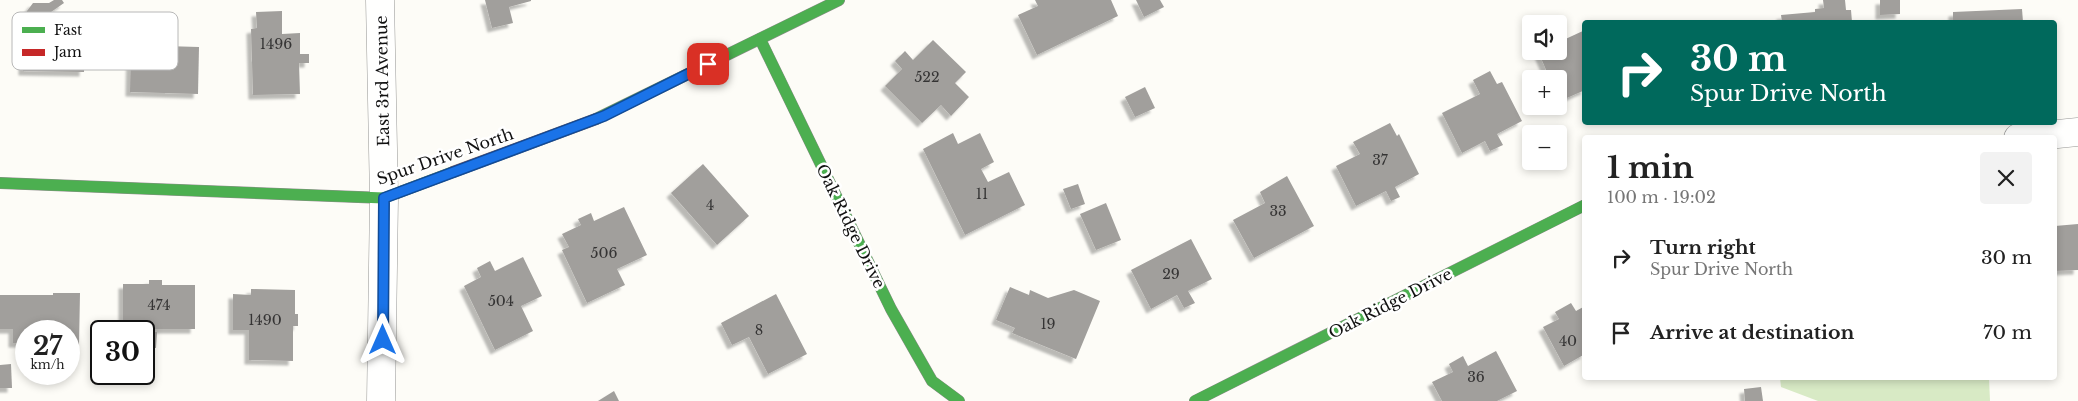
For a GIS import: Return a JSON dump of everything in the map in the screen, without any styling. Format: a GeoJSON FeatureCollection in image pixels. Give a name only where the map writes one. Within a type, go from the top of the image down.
{"type":"FeatureCollection","features":[{"type":"Feature","properties":{"kind":"street","name":"East 3rd Avenue"},"geometry":{"type":"LineString","coordinates":[[380,0],[384,198],[381,401]]}},
{"type":"Feature","properties":{"kind":"street","name":"Spur Drive North"},"geometry":{"type":"LineString","coordinates":[[0,183],[384,198],[604,116],[839,0]]}},
{"type":"Feature","properties":{"kind":"street","name":"Oak Ridge Drive"},"geometry":{"type":"LineString","coordinates":[[760,39],[891,309],[932,381],[959,401]]}},
{"type":"Feature","properties":{"kind":"street"},"geometry":{"type":"LineString","coordinates":[[2048,135],[2078,132]]}},
{"type":"Feature","properties":{"kind":"street","name":"Oak Ridge Drive"},"geometry":{"type":"LineString","coordinates":[[1195,401],[1582,206]]}},
{"type":"Feature","properties":{"kind":"green space"},"geometry":{"type":"Polygon","coordinates":[[[1780,380],[1989,380],[1990,401],[1818,401],[1781,387],[1780,380]]]}},
{"type":"Feature","properties":{"kind":"building"},"geometry":{"type":"Polygon","coordinates":[[[54,0],[62,0],[64,3],[51,12],[27,12],[33,3],[49,3],[54,0]]]}},
{"type":"Feature","properties":{"kind":"building"},"geometry":{"type":"Polygon","coordinates":[[[485,0],[531,1],[509,7],[513,23],[492,28],[485,0]]]}},
{"type":"Feature","properties":{"kind":"building"},"geometry":{"type":"Polygon","coordinates":[[[1035,0],[1111,0],[1118,16],[1037,55],[1018,15],[1038,6],[1035,0]]]}},
{"type":"Feature","properties":{"kind":"building"},"geometry":{"type":"Polygon","coordinates":[[[1136,0],[1160,0],[1164,7],[1144,17],[1136,0]]]}},
{"type":"Feature","properties":{"kind":"building"},"geometry":{"type":"Polygon","coordinates":[[[1823,0],[1845,0],[1846,10],[1851,10],[1852,20],[1782,20],[1781,15],[1815,12],[1815,9],[1824,8],[1823,0]]]}},
{"type":"Feature","properties":{"kind":"building"},"geometry":{"type":"Polygon","coordinates":[[[1880,0],[1900,0],[1900,14],[1880,15],[1880,0]]]}},
{"type":"Feature","properties":{"kind":"building"},"geometry":{"type":"Polygon","coordinates":[[[2022,9],[2023,20],[1953,20],[1953,12],[2022,9]]]}},
{"type":"Feature","properties":{"kind":"building"},"geometry":{"type":"Polygon","coordinates":[[[282,11],[282,34],[300,33],[300,54],[309,54],[309,63],[299,63],[300,94],[253,95],[251,29],[257,28],[256,12],[282,11]]]}},
{"type":"Feature","properties":{"kind":"building"},"geometry":{"type":"Polygon","coordinates":[[[1582,31],[1582,91],[1567,98],[1567,70],[1546,70],[1542,60],[1567,60],[1567,38],[1582,31]]]}},
{"type":"Feature","properties":{"kind":"building"},"geometry":{"type":"Polygon","coordinates":[[[933,40],[966,72],[955,83],[969,97],[951,116],[941,105],[922,123],[885,86],[902,69],[895,61],[905,51],[913,60],[933,40]]]}},
{"type":"Feature","properties":{"kind":"building"},"geometry":{"type":"Polygon","coordinates":[[[178,46],[199,47],[198,94],[130,92],[130,70],[178,70],[178,46]]]}},
{"type":"Feature","properties":{"kind":"building"},"geometry":{"type":"Polygon","coordinates":[[[23,70],[84,70],[84,72],[23,70]]]}},
{"type":"Feature","properties":{"kind":"building"},"geometry":{"type":"Polygon","coordinates":[[[1490,71],[1497,84],[1502,82],[1522,121],[1497,134],[1503,145],[1490,151],[1485,141],[1462,153],[1442,113],[1480,94],[1473,80],[1490,71]]]}},
{"type":"Feature","properties":{"kind":"building"},"geometry":{"type":"Polygon","coordinates":[[[1145,87],[1155,108],[1135,117],[1125,97],[1145,87]]]}},
{"type":"Feature","properties":{"kind":"building"},"geometry":{"type":"Polygon","coordinates":[[[1390,123],[1397,136],[1399,134],[1419,174],[1395,187],[1400,197],[1391,201],[1386,191],[1356,206],[1336,166],[1360,154],[1353,142],[1390,123]]]}},
{"type":"Feature","properties":{"kind":"building"},"geometry":{"type":"Polygon","coordinates":[[[953,133],[958,144],[980,133],[994,162],[981,169],[988,182],[1009,172],[1025,205],[965,235],[923,149],[953,133]]]}},
{"type":"Feature","properties":{"kind":"building"},"geometry":{"type":"Polygon","coordinates":[[[703,164],[749,216],[717,245],[671,193],[703,164]]]}},
{"type":"Feature","properties":{"kind":"building"},"geometry":{"type":"Polygon","coordinates":[[[1287,176],[1314,226],[1254,258],[1233,220],[1265,203],[1260,192],[1287,176]]]}},
{"type":"Feature","properties":{"kind":"building"},"geometry":{"type":"Polygon","coordinates":[[[1078,184],[1085,204],[1071,209],[1063,189],[1078,184]]]}},
{"type":"Feature","properties":{"kind":"building"},"geometry":{"type":"Polygon","coordinates":[[[1106,203],[1121,240],[1096,250],[1080,214],[1106,203]]]}},
{"type":"Feature","properties":{"kind":"building"},"geometry":{"type":"Polygon","coordinates":[[[624,207],[647,255],[617,269],[625,285],[587,303],[562,250],[569,247],[562,234],[581,225],[578,219],[591,213],[594,221],[624,207]]]}},
{"type":"Feature","properties":{"kind":"building"},"geometry":{"type":"Polygon","coordinates":[[[2078,224],[2078,270],[2057,271],[2057,226],[2078,224]]]}},
{"type":"Feature","properties":{"kind":"building"},"geometry":{"type":"Polygon","coordinates":[[[1191,239],[1212,279],[1188,291],[1195,303],[1184,308],[1177,295],[1151,309],[1131,270],[1191,239]]]}},
{"type":"Feature","properties":{"kind":"building"},"geometry":{"type":"Polygon","coordinates":[[[523,257],[542,296],[521,306],[533,331],[495,350],[464,286],[481,277],[477,268],[490,261],[495,271],[523,257]]]}},
{"type":"Feature","properties":{"kind":"building"},"geometry":{"type":"Polygon","coordinates":[[[149,280],[162,280],[162,285],[195,285],[195,329],[155,329],[155,320],[123,320],[123,284],[149,284],[149,280]]]}},
{"type":"Feature","properties":{"kind":"building"},"geometry":{"type":"Polygon","coordinates":[[[1010,287],[1029,295],[1030,290],[1048,298],[1074,290],[1100,301],[1076,359],[1012,333],[1015,328],[996,320],[1010,287]]]}},
{"type":"Feature","properties":{"kind":"building"},"geometry":{"type":"Polygon","coordinates":[[[251,289],[295,290],[295,314],[298,314],[298,326],[293,326],[293,361],[249,360],[249,330],[233,330],[233,294],[251,295],[251,289]]]}},
{"type":"Feature","properties":{"kind":"building"},"geometry":{"type":"Polygon","coordinates":[[[53,293],[80,293],[79,320],[15,320],[15,343],[13,343],[13,329],[0,329],[0,295],[53,295],[53,293]]]}},
{"type":"Feature","properties":{"kind":"building"},"geometry":{"type":"Polygon","coordinates":[[[776,294],[807,354],[768,374],[749,337],[732,345],[721,323],[776,294]]]}},
{"type":"Feature","properties":{"kind":"building"},"geometry":{"type":"Polygon","coordinates":[[[1571,303],[1576,311],[1582,308],[1582,356],[1564,366],[1543,327],[1559,319],[1555,312],[1571,303]]]}},
{"type":"Feature","properties":{"kind":"building"},"geometry":{"type":"Polygon","coordinates":[[[155,332],[157,332],[156,348],[155,332]]]}},
{"type":"Feature","properties":{"kind":"building"},"geometry":{"type":"Polygon","coordinates":[[[1496,351],[1517,391],[1497,401],[1442,401],[1432,382],[1453,372],[1449,364],[1463,356],[1468,366],[1496,351]]]}},
{"type":"Feature","properties":{"kind":"building"},"geometry":{"type":"Polygon","coordinates":[[[11,364],[12,388],[0,388],[0,365],[11,364]]]}},
{"type":"Feature","properties":{"kind":"building"},"geometry":{"type":"Polygon","coordinates":[[[1761,387],[1763,401],[1745,401],[1744,389],[1761,387]]]}},
{"type":"Feature","properties":{"kind":"building"},"geometry":{"type":"Polygon","coordinates":[[[614,391],[619,401],[598,401],[614,391]]]}},
{"type":"Feature","properties":{"kind":"traffic: fast"},"geometry":{"type":"LineString","coordinates":[[596,119],[839,0]]}},
{"type":"Feature","properties":{"kind":"traffic: fast"},"geometry":{"type":"LineString","coordinates":[[760,39],[891,309],[932,381],[959,401]]}},
{"type":"Feature","properties":{"kind":"traffic: fast"},"geometry":{"type":"LineString","coordinates":[[0,183],[384,198],[453,172]]}},
{"type":"Feature","properties":{"kind":"traffic: fast"},"geometry":{"type":"LineString","coordinates":[[1195,401],[1582,207]]}},
{"type":"Feature","properties":{"kind":"traffic: jam"},"geometry":{"type":"LineString","coordinates":[[453,172],[596,119]]}},
{"type":"Feature","properties":{"kind":"route"},"geometry":{"type":"LineString","coordinates":[[383,340],[384,198],[604,116],[708,64]]}}]}
